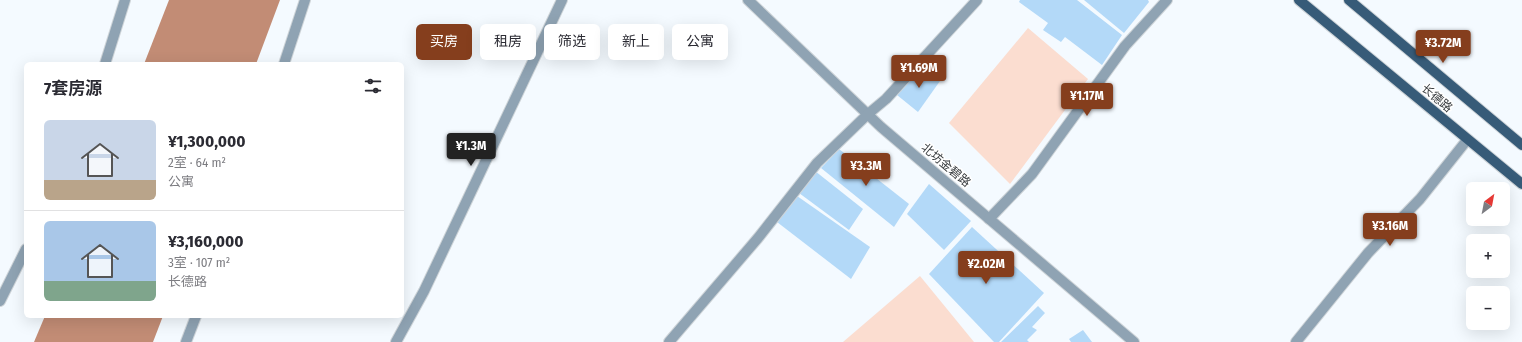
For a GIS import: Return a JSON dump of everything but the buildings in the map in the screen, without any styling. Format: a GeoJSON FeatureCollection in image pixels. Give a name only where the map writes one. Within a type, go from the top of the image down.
{"type":"FeatureCollection","features":[{"type":"Feature","properties":{"kind":"main road","name":"长德路"},"geometry":{"type":"LineString","coordinates":[[1299,0],[1522,184]]}},
{"type":"Feature","properties":{"kind":"main road","name":"长德路"},"geometry":{"type":"LineString","coordinates":[[1349,0],[1522,145]]}},
{"type":"Feature","properties":{"kind":"street"},"geometry":{"type":"LineString","coordinates":[[106,62],[126,0]]}},
{"type":"Feature","properties":{"kind":"street"},"geometry":{"type":"LineString","coordinates":[[285,62],[306,0]]}},
{"type":"Feature","properties":{"kind":"street"},"geometry":{"type":"LineString","coordinates":[[396,342],[424,291],[562,0]]}},
{"type":"Feature","properties":{"kind":"street","name":"北坊金碧路"},"geometry":{"type":"LineString","coordinates":[[748,0],[868,114],[1134,342]]}},
{"type":"Feature","properties":{"kind":"street"},"geometry":{"type":"LineString","coordinates":[[669,342],[758,238],[817,163],[868,114],[886,99],[977,0]]}},
{"type":"Feature","properties":{"kind":"street"},"geometry":{"type":"LineString","coordinates":[[989,219],[1032,174],[1125,46],[1167,0]]}},
{"type":"Feature","properties":{"kind":"street"},"geometry":{"type":"LineString","coordinates":[[1296,342],[1368,253],[1416,203],[1467,140]]}},
{"type":"Feature","properties":{"kind":"street"},"geometry":{"type":"LineString","coordinates":[[0,302],[24,253]]}},
{"type":"Feature","properties":{"kind":"street"},"geometry":{"type":"LineString","coordinates":[[186,342],[195,318]]}},
{"type":"Feature","properties":{"kind":"shaded area"},"geometry":{"type":"Polygon","coordinates":[[[169,0],[280,0],[257,62],[145,62],[169,0]]]}},
{"type":"Feature","properties":{"kind":"shaded area"},"geometry":{"type":"Polygon","coordinates":[[[1028,28],[1088,79],[1010,184],[949,123],[1028,28]]]}},
{"type":"Feature","properties":{"kind":"shaded area"},"geometry":{"type":"Polygon","coordinates":[[[920,276],[974,342],[843,342],[920,276]]]}},
{"type":"Feature","properties":{"kind":"shaded area"},"geometry":{"type":"Polygon","coordinates":[[[44,318],[162,318],[153,342],[34,342],[44,318]]]}}]}
